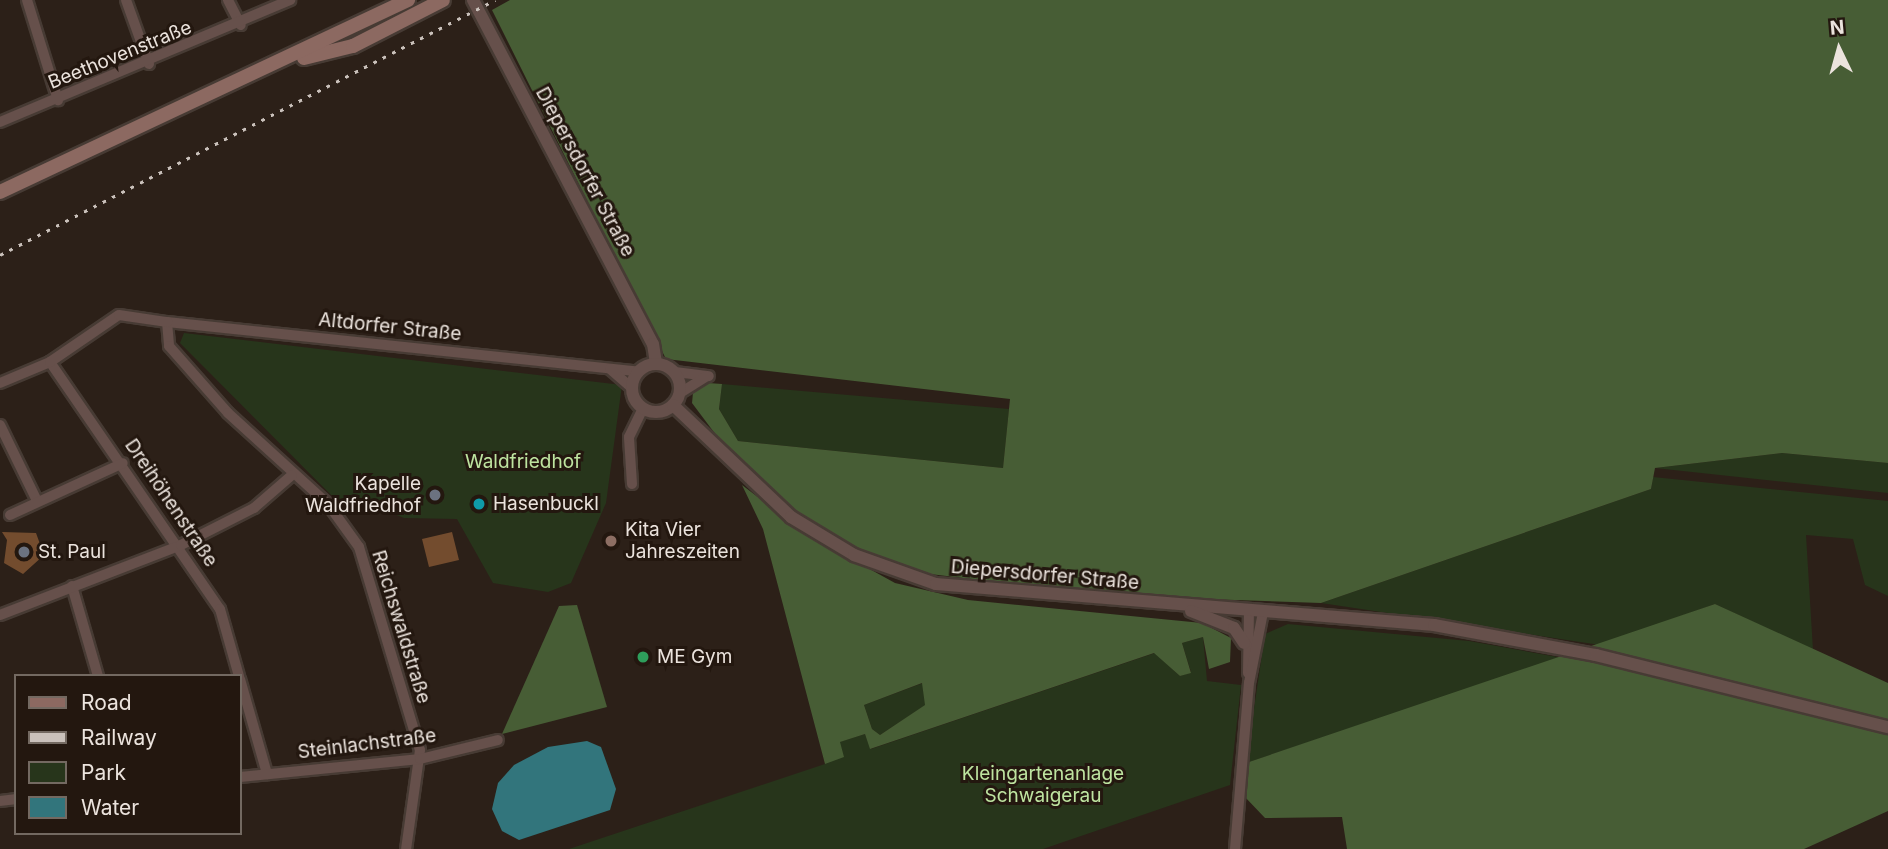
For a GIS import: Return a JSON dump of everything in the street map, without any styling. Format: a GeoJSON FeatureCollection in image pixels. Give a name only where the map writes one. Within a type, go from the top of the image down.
{"type":"FeatureCollection","features":[{"type":"Feature","properties":{"kind":"main road"},"geometry":{"type":"LineString","coordinates":[[0,192],[279,64],[408,0]]}},
{"type":"Feature","properties":{"kind":"main road"},"geometry":{"type":"LineString","coordinates":[[279,64],[353,46],[443,0]]}},
{"type":"Feature","properties":{"kind":"street"},"geometry":{"type":"LineString","coordinates":[[27,0],[58,100]]}},
{"type":"Feature","properties":{"kind":"street"},"geometry":{"type":"LineString","coordinates":[[126,0],[149,64]]}},
{"type":"Feature","properties":{"kind":"street"},"geometry":{"type":"LineString","coordinates":[[228,0],[241,25]]}},
{"type":"Feature","properties":{"kind":"street","name":"Beethovenstraße"},"geometry":{"type":"LineString","coordinates":[[0,122],[149,64],[241,25],[290,0]]}},
{"type":"Feature","properties":{"kind":"street","name":"Diepersdorfer Straße"},"geometry":{"type":"LineString","coordinates":[[473,0],[653,344],[656,364]]}},
{"type":"Feature","properties":{"kind":"street","name":"Altdorfer Straße"},"geometry":{"type":"LineString","coordinates":[[0,383],[50,362],[119,314],[167,322],[639,372]]}},
{"type":"Feature","properties":{"kind":"street","name":"Reichswaldstraße"},"geometry":{"type":"LineString","coordinates":[[167,322],[169,346],[292,475],[328,504],[359,547],[420,759],[405,849]]}},
{"type":"Feature","properties":{"kind":"street","name":"Dreihöhenstraße"},"geometry":{"type":"LineString","coordinates":[[50,362],[181,545],[220,608],[238,674]]}},
{"type":"Feature","properties":{"kind":"street"},"geometry":{"type":"LineString","coordinates":[[610,369],[632,388],[643,408],[659,412],[673,405],[680,393],[709,376],[675,372],[656,364],[639,372],[632,388]]}},
{"type":"Feature","properties":{"kind":"street"},"geometry":{"type":"LineString","coordinates":[[675,372],[680,393]]}},
{"type":"Feature","properties":{"kind":"street","name":"Diepersdorfer Straße"},"geometry":{"type":"LineString","coordinates":[[673,405],[791,517],[884,568],[985,592],[1263,612],[1483,632],[1888,727]]}},
{"type":"Feature","properties":{"kind":"street"},"geometry":{"type":"LineString","coordinates":[[632,484],[629,437],[643,408]]}},
{"type":"Feature","properties":{"kind":"street"},"geometry":{"type":"LineString","coordinates":[[0,425],[37,501]]}},
{"type":"Feature","properties":{"kind":"street"},"geometry":{"type":"LineString","coordinates":[[10,515],[122,463]]}},
{"type":"Feature","properties":{"kind":"street"},"geometry":{"type":"LineString","coordinates":[[0,615],[181,545],[254,508],[292,475]]}},
{"type":"Feature","properties":{"kind":"street"},"geometry":{"type":"LineString","coordinates":[[72,586],[97,674]]}},
{"type":"Feature","properties":{"kind":"street"},"geometry":{"type":"LineString","coordinates":[[1174,605],[1220,621],[1244,643]]}},
{"type":"Feature","properties":{"kind":"street"},"geometry":{"type":"LineString","coordinates":[[1248,611],[1244,643],[1249,683]]}},
{"type":"Feature","properties":{"kind":"street"},"geometry":{"type":"LineString","coordinates":[[1235,849],[1249,683],[1263,612]]}},
{"type":"Feature","properties":{"kind":"street","name":"Dreihöhenstraße"},"geometry":{"type":"LineString","coordinates":[[242,687],[267,774]]}},
{"type":"Feature","properties":{"kind":"street","name":"Steinlachstraße"},"geometry":{"type":"LineString","coordinates":[[242,777],[420,759],[498,740]]}},
{"type":"Feature","properties":{"kind":"green space"},"geometry":{"type":"Polygon","coordinates":[[[510,0],[1888,0],[1888,463],[1782,453],[1655,468],[1651,489],[1321,603],[1116,596],[913,572],[831,538],[770,492],[734,459],[692,403],[694,382],[722,384],[719,409],[738,441],[1003,468],[1010,399],[666,359],[492,10],[510,0]]]}},
{"type":"Feature","properties":{"kind":"green space","name":"Waldfriedhof"},"geometry":{"type":"Polygon","coordinates":[[[184,333],[622,385],[606,503],[571,583],[548,592],[493,583],[457,519],[404,518],[361,501],[347,511],[180,343],[184,333]]]}},
{"type":"Feature","properties":{"kind":"green space"},"geometry":{"type":"Polygon","coordinates":[[[722,384],[1009,409],[1003,468],[738,441],[719,409],[722,384]]]}},
{"type":"Feature","properties":{"kind":"green space"},"geometry":{"type":"Polygon","coordinates":[[[1782,453],[1888,463],[1888,493],[1655,468],[1782,453]]]}},
{"type":"Feature","properties":{"kind":"green space"},"geometry":{"type":"Polygon","coordinates":[[[1653,477],[1888,501],[1888,596],[1865,585],[1853,539],[1806,535],[1813,650],[1715,604],[1600,645],[1321,603],[1651,489],[1653,477]]]}},
{"type":"Feature","properties":{"kind":"green space"},"geometry":{"type":"Polygon","coordinates":[[[742,485],[806,534],[895,583],[968,600],[1202,623],[1231,638],[1230,662],[1209,669],[1203,637],[1182,643],[1191,673],[1180,676],[1154,653],[870,749],[865,734],[840,742],[844,757],[825,764],[763,529],[742,485]],[[922,683],[864,705],[872,729],[880,735],[925,705],[922,683]]]}},
{"type":"Feature","properties":{"kind":"green space"},"geometry":{"type":"Polygon","coordinates":[[[1715,604],[1888,683],[1888,811],[1804,849],[1347,849],[1342,817],[1265,818],[1244,796],[1246,763],[1715,604]]]}},
{"type":"Feature","properties":{"kind":"green space"},"geometry":{"type":"Polygon","coordinates":[[[577,605],[607,707],[502,734],[559,606],[577,605]]]}},
{"type":"Feature","properties":{"kind":"green space"},"geometry":{"type":"Polygon","coordinates":[[[1288,624],[1469,641],[1563,658],[1246,763],[1265,634],[1288,624]]]}},
{"type":"Feature","properties":{"kind":"green space","name":"Kleingartenanlage Schwaigerau"},"geometry":{"type":"Polygon","coordinates":[[[1203,637],[1207,681],[1241,685],[1230,785],[1043,849],[569,849],[825,764],[839,742],[865,734],[871,749],[1155,653],[1180,676],[1191,672],[1182,643],[1203,637]]]}},
{"type":"Feature","properties":{"kind":"green space"},"geometry":{"type":"Polygon","coordinates":[[[923,683],[926,705],[880,735],[872,729],[864,705],[923,683]]]}},
{"type":"Feature","properties":{"kind":"water"},"geometry":{"type":"Polygon","coordinates":[[[587,741],[601,747],[616,789],[610,810],[519,840],[502,831],[492,809],[498,783],[514,765],[548,747],[587,741]]]}},
{"type":"Feature","properties":{"kind":"building","name":"St. Paul"},"geometry":{"type":"Polygon","coordinates":[[[2,532],[36,533],[44,555],[23,574],[4,563],[7,540],[2,532]]]}},
{"type":"Feature","properties":{"kind":"building"},"geometry":{"type":"Polygon","coordinates":[[[452,532],[459,560],[429,567],[422,539],[452,532]]]}},
{"type":"Feature","properties":{"kind":"railway"},"geometry":{"type":"LineString","coordinates":[[0,255],[495,0]]}},
{"type":"Feature","properties":{"kind":"place","name":"Kapelle Waldfriedhof"},"geometry":{"type":"Point","coordinates":[435,495]}},
{"type":"Feature","properties":{"kind":"place","name":"Hasenbuckl"},"geometry":{"type":"Point","coordinates":[479,504]}},
{"type":"Feature","properties":{"kind":"place","name":"Kita Vier Jahreszeiten"},"geometry":{"type":"Point","coordinates":[611,541]}},
{"type":"Feature","properties":{"kind":"place","name":"St. Paul"},"geometry":{"type":"Point","coordinates":[24,552]}},
{"type":"Feature","properties":{"kind":"place","name":"ME Gym"},"geometry":{"type":"Point","coordinates":[643,657]}}]}
